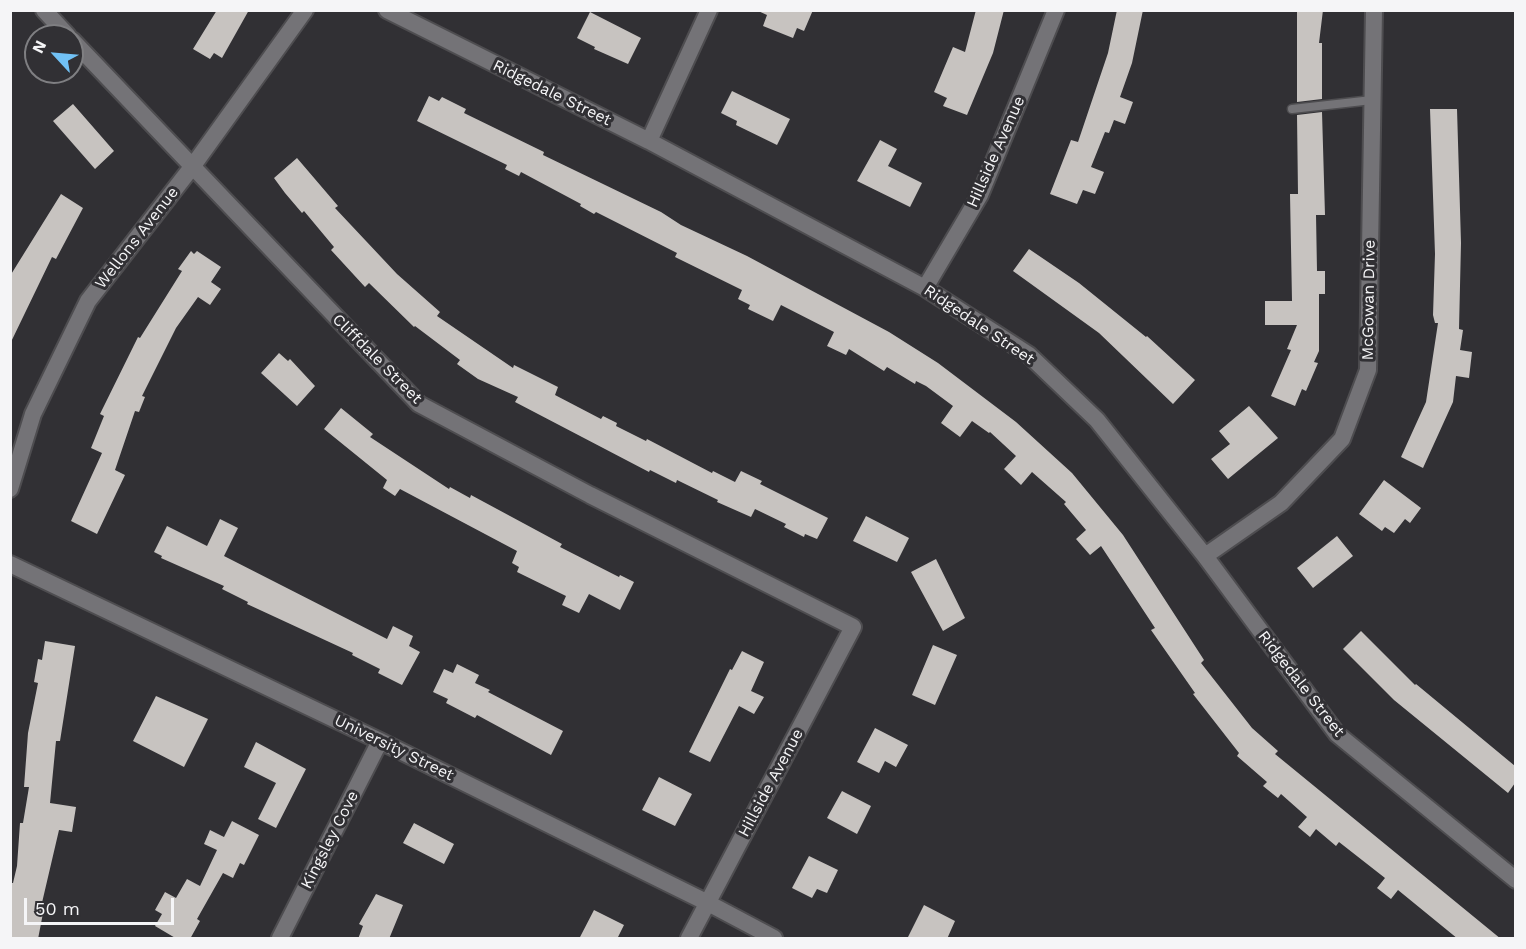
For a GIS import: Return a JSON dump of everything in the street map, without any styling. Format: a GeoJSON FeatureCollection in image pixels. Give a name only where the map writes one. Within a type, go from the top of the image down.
{"type":"FeatureCollection","features":[{"type":"Feature","properties":{"kind":"street"},"geometry":{"type":"LineString","coordinates":[[44,10],[57,24]]}},
{"type":"Feature","properties":{"kind":"street","name":"Wellons Avenue"},"geometry":{"type":"LineString","coordinates":[[10,489],[33,414],[88,301],[192,167],[305,10]]}},
{"type":"Feature","properties":{"kind":"street","name":"Ridgedale Street"},"geometry":{"type":"LineString","coordinates":[[387,10],[649,141],[926,288],[1029,355],[1097,420],[1205,556],[1337,734],[1515,880]]}},
{"type":"Feature","properties":{"kind":"street"},"geometry":{"type":"LineString","coordinates":[[649,141],[709,10]]}},
{"type":"Feature","properties":{"kind":"street","name":"Hillside Avenue"},"geometry":{"type":"LineString","coordinates":[[926,288],[980,195],[1056,10]]}},
{"type":"Feature","properties":{"kind":"street","name":"McGowan Drive"},"geometry":{"type":"LineString","coordinates":[[1205,556],[1281,504],[1342,439],[1368,369],[1374,10]]}},
{"type":"Feature","properties":{"kind":"street","name":"Cliffdale Street"},"geometry":{"type":"LineString","coordinates":[[84,53],[419,404],[590,495],[853,627]]}},
{"type":"Feature","properties":{"kind":"street","name":"University Street"},"geometry":{"type":"LineString","coordinates":[[10,564],[380,741],[708,903],[774,939]]}},
{"type":"Feature","properties":{"kind":"street","name":"Hillside Avenue"},"geometry":{"type":"LineString","coordinates":[[689,939],[853,627]]}},
{"type":"Feature","properties":{"kind":"street","name":"Kingsley Cove"},"geometry":{"type":"LineString","coordinates":[[280,939],[380,741]]}},
{"type":"Feature","properties":{"kind":"lane"},"geometry":{"type":"LineString","coordinates":[[1292,109],[1372,100]]}},
{"type":"Feature","properties":{"kind":"building"},"geometry":{"type":"Polygon","coordinates":[[[217,10],[249,10],[222,58],[214,53],[210,59],[193,49],[217,10]]]}},
{"type":"Feature","properties":{"kind":"building"},"geometry":{"type":"Polygon","coordinates":[[[756,10],[813,10],[804,31],[797,28],[793,38],[763,26],[767,15],[756,10]]]}},
{"type":"Feature","properties":{"kind":"building"},"geometry":{"type":"Polygon","coordinates":[[[976,10],[1004,10],[993,53],[967,115],[943,106],[947,98],[934,92],[953,47],[965,52],[976,10]]]}},
{"type":"Feature","properties":{"kind":"building"},"geometry":{"type":"Polygon","coordinates":[[[1117,10],[1143,10],[1132,63],[1120,97],[1133,102],[1125,124],[1114,120],[1109,133],[1105,132],[1091,167],[1104,172],[1095,194],[1083,190],[1077,204],[1050,194],[1071,140],[1078,142],[1108,53],[1117,10]]]}},
{"type":"Feature","properties":{"kind":"building"},"geometry":{"type":"Polygon","coordinates":[[[1297,10],[1323,10],[1319,43],[1322,43],[1322,99],[1297,102],[1297,10]]]}},
{"type":"Feature","properties":{"kind":"building"},"geometry":{"type":"Polygon","coordinates":[[[590,12],[641,38],[628,64],[594,49],[595,47],[577,38],[590,12]]]}},
{"type":"Feature","properties":{"kind":"building"},"geometry":{"type":"Polygon","coordinates":[[[732,91],[790,119],[777,145],[736,125],[737,121],[721,113],[732,91]]]}},
{"type":"Feature","properties":{"kind":"building"},"geometry":{"type":"Polygon","coordinates":[[[429,96],[439,101],[442,97],[466,109],[464,113],[544,152],[543,155],[661,212],[681,225],[747,256],[889,332],[938,363],[1016,422],[1072,473],[1123,535],[1204,660],[1201,663],[1252,728],[1278,751],[1275,754],[1501,939],[1458,939],[1398,890],[1391,899],[1377,888],[1385,878],[1339,842],[1336,846],[1316,829],[1310,837],[1298,827],[1307,817],[1281,794],[1278,798],[1263,786],[1267,782],[1237,756],[1239,753],[1193,694],[1195,693],[1151,630],[1155,628],[1101,546],[1090,555],[1076,539],[1086,530],[1064,504],[1066,502],[1032,472],[1021,485],[1004,469],[1016,456],[990,432],[972,421],[960,437],[941,423],[953,406],[926,386],[916,381],[915,384],[887,367],[884,371],[849,349],[846,355],[827,346],[834,332],[781,305],[773,321],[748,309],[750,305],[738,299],[742,290],[675,257],[677,253],[596,212],[594,214],[580,206],[581,204],[521,172],[519,176],[505,169],[507,165],[417,121],[429,96]]]}},
{"type":"Feature","properties":{"kind":"building"},"geometry":{"type":"Polygon","coordinates":[[[73,104],[114,151],[95,169],[53,121],[73,104]]]}},
{"type":"Feature","properties":{"kind":"building"},"geometry":{"type":"Polygon","coordinates":[[[1430,109],[1457,109],[1461,243],[1459,329],[1463,330],[1460,350],[1472,352],[1469,378],[1456,376],[1453,402],[1423,468],[1401,457],[1426,402],[1438,323],[1435,323],[1433,315],[1435,254],[1430,109]]]}},
{"type":"Feature","properties":{"kind":"building"},"geometry":{"type":"Polygon","coordinates":[[[1322,112],[1325,215],[1316,215],[1317,271],[1325,271],[1325,294],[1319,294],[1319,351],[1314,362],[1318,363],[1306,391],[1302,389],[1295,406],[1271,396],[1291,350],[1287,349],[1297,325],[1265,325],[1265,301],[1292,301],[1290,194],[1298,194],[1297,115],[1322,112]]]}},
{"type":"Feature","properties":{"kind":"building"},"geometry":{"type":"Polygon","coordinates":[[[880,140],[897,149],[888,166],[922,183],[910,207],[857,181],[880,140]]]}},
{"type":"Feature","properties":{"kind":"building"},"geometry":{"type":"Polygon","coordinates":[[[297,158],[338,206],[335,208],[397,274],[440,312],[437,316],[513,368],[514,365],[558,387],[555,395],[601,419],[603,416],[617,423],[616,426],[646,441],[647,439],[712,473],[713,471],[735,482],[741,471],[762,481],[760,484],[828,518],[817,539],[805,534],[804,537],[784,527],[786,524],[755,509],[751,517],[677,480],[676,483],[650,470],[649,472],[515,402],[518,397],[478,379],[457,364],[460,360],[414,327],[369,283],[365,287],[331,250],[334,247],[304,211],[302,213],[285,193],[274,178],[297,158]]]}},
{"type":"Feature","properties":{"kind":"building"},"geometry":{"type":"Polygon","coordinates":[[[61,194],[83,208],[56,259],[52,257],[10,344],[10,276],[61,194]]]}},
{"type":"Feature","properties":{"kind":"building"},"geometry":{"type":"Polygon","coordinates":[[[1029,249],[1079,283],[1147,336],[1195,380],[1173,404],[1099,333],[1013,271],[1029,249]]]}},
{"type":"Feature","properties":{"kind":"building"},"geometry":{"type":"Polygon","coordinates":[[[191,251],[194,254],[197,251],[221,267],[211,282],[221,289],[210,305],[198,297],[176,328],[142,396],[145,397],[139,412],[135,411],[115,470],[125,475],[97,534],[71,521],[102,453],[91,448],[104,416],[100,414],[138,337],[140,338],[182,271],[178,269],[191,251]]]}},
{"type":"Feature","properties":{"kind":"building"},"geometry":{"type":"Polygon","coordinates":[[[279,353],[288,361],[290,359],[315,386],[297,406],[261,373],[279,353]]]}},
{"type":"Feature","properties":{"kind":"building"},"geometry":{"type":"Polygon","coordinates":[[[1249,406],[1278,438],[1228,479],[1211,459],[1230,444],[1219,431],[1249,406]]]}},
{"type":"Feature","properties":{"kind":"building"},"geometry":{"type":"Polygon","coordinates":[[[341,408],[373,434],[370,437],[449,489],[450,487],[470,498],[471,495],[562,544],[560,547],[619,577],[620,575],[634,582],[620,610],[589,594],[579,613],[562,605],[566,596],[517,572],[519,567],[512,563],[517,551],[400,489],[395,496],[383,488],[387,480],[324,429],[341,408]]]}},
{"type":"Feature","properties":{"kind":"building"},"geometry":{"type":"Polygon","coordinates":[[[1384,480],[1421,508],[1410,523],[1405,519],[1394,533],[1385,527],[1382,531],[1359,514],[1384,480]]]}},
{"type":"Feature","properties":{"kind":"building"},"geometry":{"type":"Polygon","coordinates":[[[866,516],[909,538],[897,562],[853,541],[866,516]]]}},
{"type":"Feature","properties":{"kind":"building"},"geometry":{"type":"Polygon","coordinates":[[[220,519],[238,528],[224,556],[387,639],[393,626],[413,636],[409,646],[420,652],[402,685],[378,673],[380,669],[352,655],[353,653],[247,604],[248,602],[222,589],[224,586],[161,558],[162,556],[154,552],[167,526],[207,546],[220,519]]]}},
{"type":"Feature","properties":{"kind":"building"},"geometry":{"type":"Polygon","coordinates":[[[1337,536],[1353,556],[1313,588],[1297,568],[1337,536]]]}},
{"type":"Feature","properties":{"kind":"building"},"geometry":{"type":"Polygon","coordinates":[[[936,559],[965,618],[943,631],[911,572],[936,559]]]}},
{"type":"Feature","properties":{"kind":"building"},"geometry":{"type":"Polygon","coordinates":[[[1361,631],[1415,685],[1515,766],[1515,783],[1508,793],[1394,700],[1343,649],[1361,631]]]}},
{"type":"Feature","properties":{"kind":"building"},"geometry":{"type":"Polygon","coordinates":[[[45,641],[75,646],[60,741],[56,741],[50,803],[76,807],[72,832],[59,830],[41,907],[44,908],[38,939],[10,939],[10,883],[13,883],[17,866],[20,823],[23,823],[29,787],[24,787],[28,733],[38,683],[34,682],[38,659],[42,660],[45,641]]]}},
{"type":"Feature","properties":{"kind":"building"},"geometry":{"type":"Polygon","coordinates":[[[933,645],[957,655],[935,705],[912,695],[933,645]]]}},
{"type":"Feature","properties":{"kind":"building"},"geometry":{"type":"Polygon","coordinates":[[[742,651],[764,662],[751,691],[764,697],[754,714],[739,706],[710,762],[689,752],[730,669],[732,670],[742,651]]]}},
{"type":"Feature","properties":{"kind":"building"},"geometry":{"type":"Polygon","coordinates":[[[457,664],[479,675],[475,683],[490,690],[488,692],[563,731],[551,755],[477,715],[475,718],[446,703],[448,699],[433,692],[444,669],[453,673],[457,664]]]}},
{"type":"Feature","properties":{"kind":"building"},"geometry":{"type":"Polygon","coordinates":[[[156,696],[208,719],[184,767],[133,741],[156,696]]]}},
{"type":"Feature","properties":{"kind":"building"},"geometry":{"type":"Polygon","coordinates":[[[875,728],[908,745],[896,767],[885,761],[879,773],[857,762],[875,728]]]}},
{"type":"Feature","properties":{"kind":"building"},"geometry":{"type":"Polygon","coordinates":[[[256,742],[306,769],[276,828],[258,819],[276,783],[244,767],[256,742]]]}},
{"type":"Feature","properties":{"kind":"building"},"geometry":{"type":"Polygon","coordinates":[[[659,777],[692,794],[675,826],[642,810],[659,777]]]}},
{"type":"Feature","properties":{"kind":"building"},"geometry":{"type":"Polygon","coordinates":[[[842,791],[871,806],[857,834],[827,818],[842,791]]]}},
{"type":"Feature","properties":{"kind":"building"},"geometry":{"type":"Polygon","coordinates":[[[232,821],[259,835],[244,865],[240,863],[233,878],[223,873],[197,919],[200,921],[190,939],[177,939],[155,926],[162,914],[155,910],[165,892],[176,898],[187,879],[200,886],[217,850],[204,844],[210,830],[224,837],[232,821]]]}},
{"type":"Feature","properties":{"kind":"building"},"geometry":{"type":"Polygon","coordinates":[[[414,823],[454,844],[444,864],[403,843],[414,823]]]}},
{"type":"Feature","properties":{"kind":"building"},"geometry":{"type":"Polygon","coordinates":[[[809,856],[838,870],[827,893],[817,889],[812,898],[792,888],[809,856]]]}},
{"type":"Feature","properties":{"kind":"building"},"geometry":{"type":"Polygon","coordinates":[[[376,894],[403,905],[389,939],[358,939],[363,926],[359,924],[376,894]]]}},
{"type":"Feature","properties":{"kind":"building"},"geometry":{"type":"Polygon","coordinates":[[[924,905],[955,921],[947,939],[907,939],[924,905]]]}},
{"type":"Feature","properties":{"kind":"building"},"geometry":{"type":"Polygon","coordinates":[[[594,910],[624,925],[617,939],[579,939],[594,910]]]}}]}
